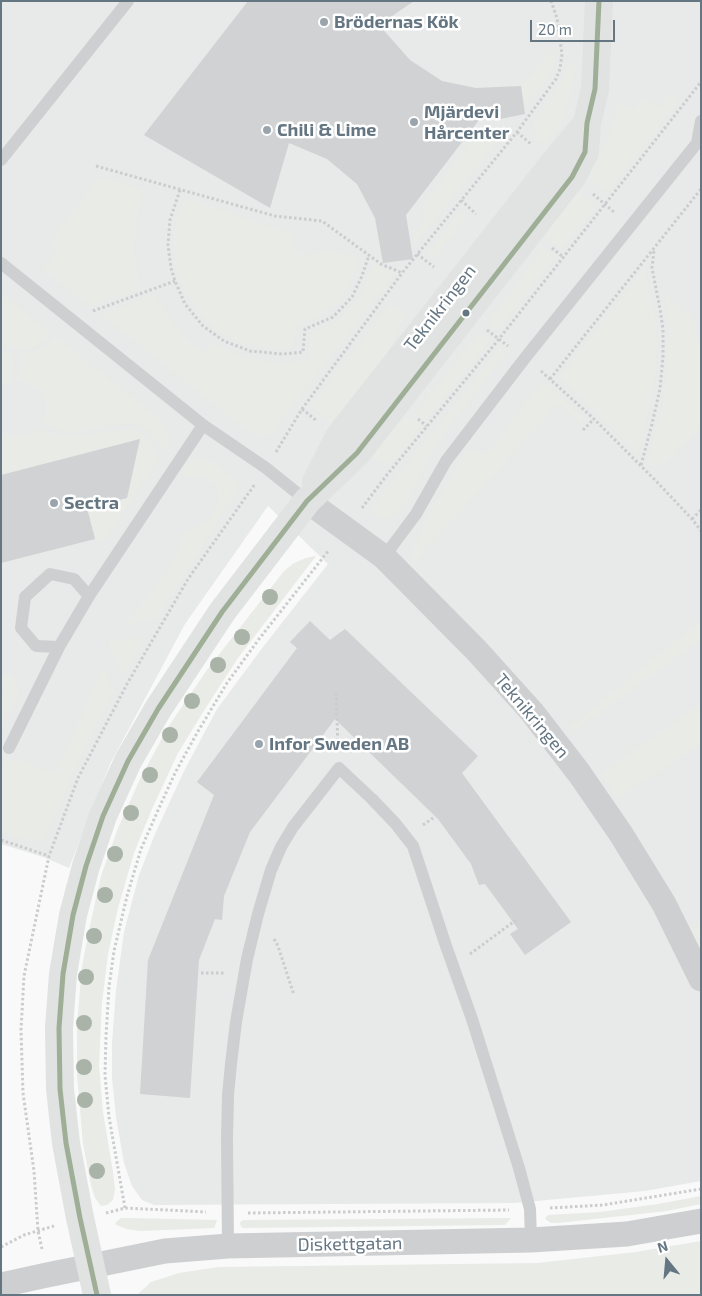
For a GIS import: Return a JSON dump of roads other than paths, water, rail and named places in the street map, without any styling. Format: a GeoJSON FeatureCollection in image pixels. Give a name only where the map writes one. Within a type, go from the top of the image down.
{"type":"FeatureCollection","features":[{"type":"Feature","properties":{"kind":"street","name":"Teknikringen"},"geometry":{"type":"LineString","coordinates":[[97,1295],[66,1143],[60,1089],[59,1028],[63,974],[73,915],[86,866],[103,816],[128,761],[158,709],[222,612],[306,501],[357,452],[572,177],[584,152],[587,123],[595,89],[598,1]]}},
{"type":"Feature","properties":{"kind":"street","name":"Teknikringen"},"geometry":{"type":"LineString","coordinates":[[306,501],[384,557],[470,644],[532,712],[579,773],[622,834],[664,904],[701,979]]}},
{"type":"Feature","properties":{"kind":"street","name":"Diskettgatan"},"geometry":{"type":"LineString","coordinates":[[1,1285],[165,1251],[228,1246],[531,1240],[627,1234],[701,1222]]}},
{"type":"Feature","properties":{"kind":"lane"},"geometry":{"type":"LineString","coordinates":[[1,160],[128,1]]}},
{"type":"Feature","properties":{"kind":"lane"},"geometry":{"type":"LineString","coordinates":[[384,557],[416,514],[446,461],[525,358],[696,143],[701,121]]}},
{"type":"Feature","properties":{"kind":"lane"},"geometry":{"type":"LineString","coordinates":[[1,263],[203,425],[266,468],[306,501]]}},
{"type":"Feature","properties":{"kind":"lane"},"geometry":{"type":"LineString","coordinates":[[9,748],[59,647],[88,596],[203,425]]}},
{"type":"Feature","properties":{"kind":"lane"},"geometry":{"type":"LineString","coordinates":[[59,647],[36,646],[21,628],[25,597],[50,574],[74,579],[88,596]]}},
{"type":"Feature","properties":{"kind":"lane"},"geometry":{"type":"LineString","coordinates":[[228,1246],[227,1139],[231,1064],[243,983],[254,931],[271,870],[281,847],[293,827],[339,768],[395,823],[413,846],[472,1019],[519,1168],[530,1209],[531,1240]]}},
{"type":"Feature","properties":{"kind":"place","name":"Brödernas Kök"},"geometry":{"type":"Point","coordinates":[324,22]}},
{"type":"Feature","properties":{"kind":"place","name":"Mjärdevi Hårcenter"},"geometry":{"type":"Point","coordinates":[414,122]}},
{"type":"Feature","properties":{"kind":"place","name":"Chili & Lime"},"geometry":{"type":"Point","coordinates":[267,130]}},
{"type":"Feature","properties":{"kind":"place","name":"Sectra"},"geometry":{"type":"Point","coordinates":[54,503]}},
{"type":"Feature","properties":{"kind":"place","name":"Infor Sweden AB"},"geometry":{"type":"Point","coordinates":[259,744]}}]}
